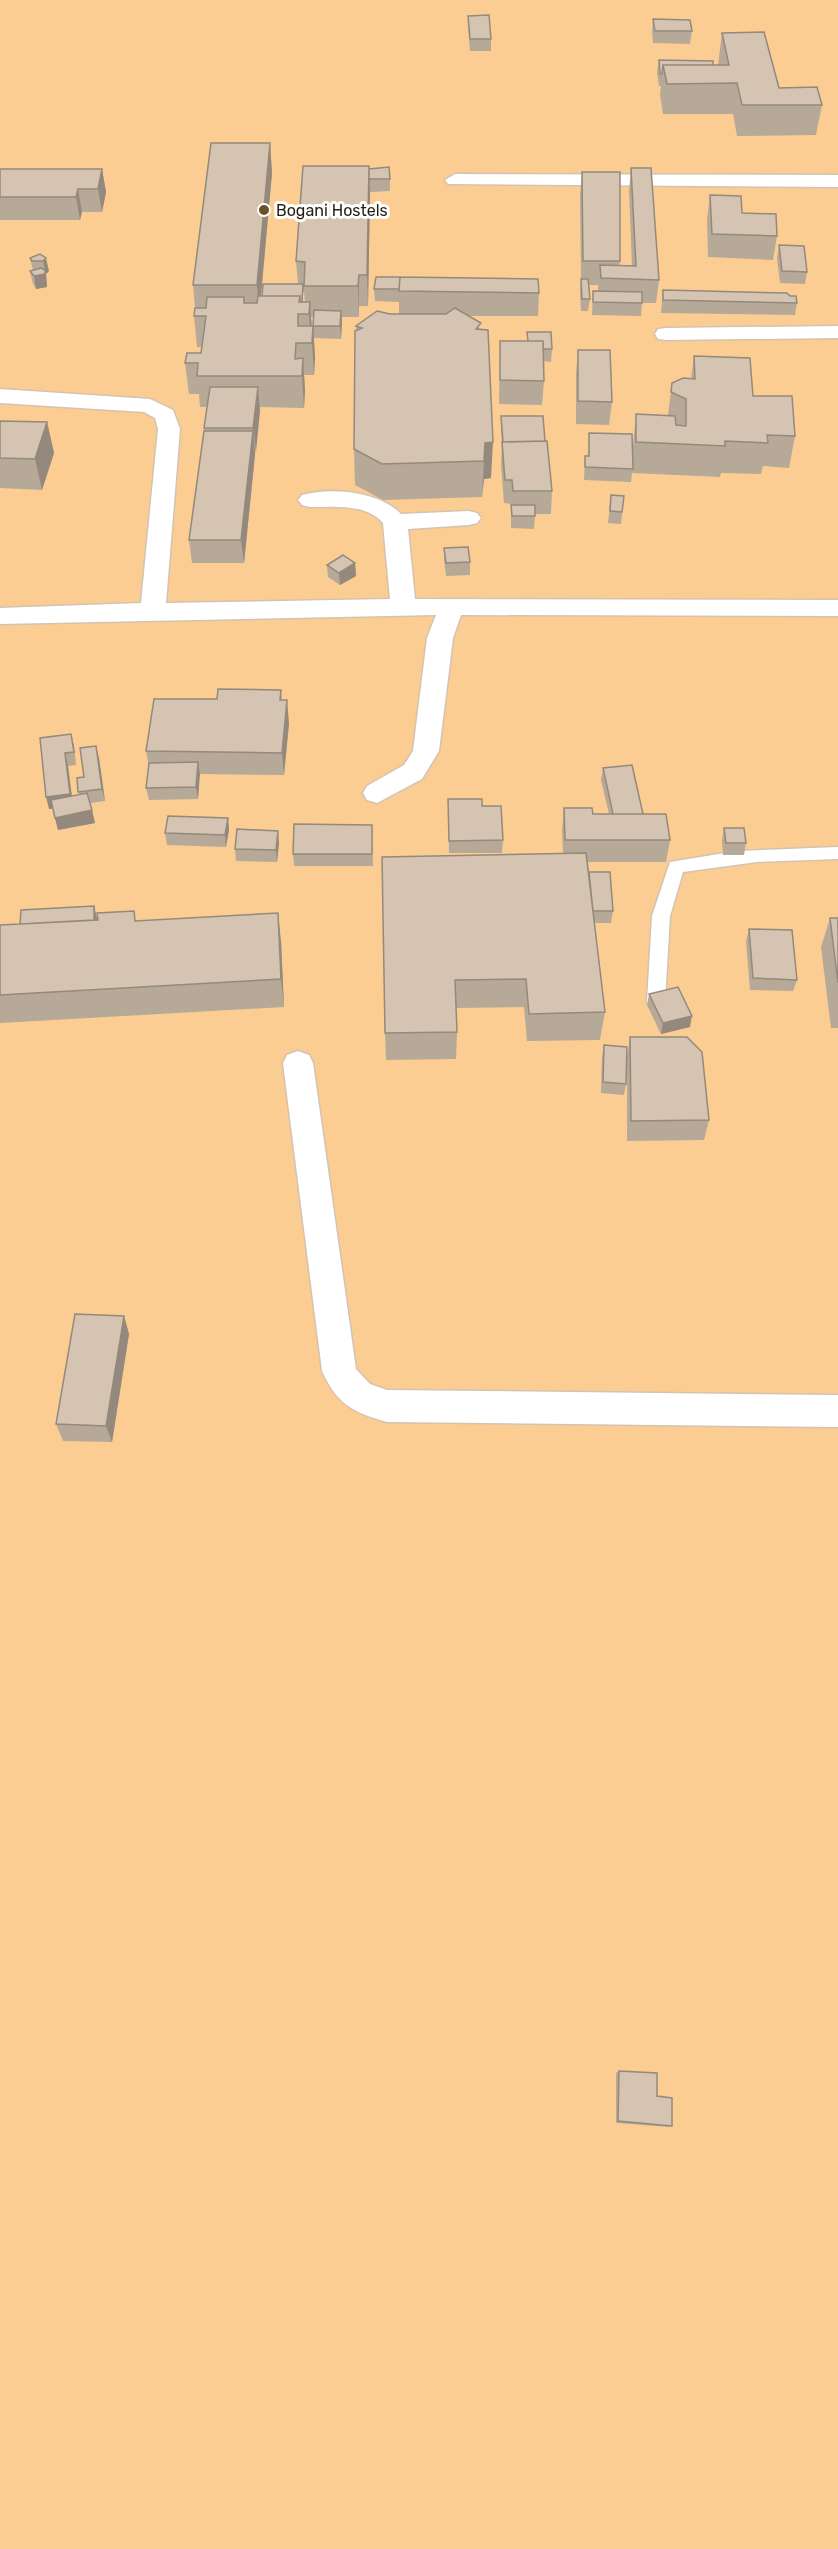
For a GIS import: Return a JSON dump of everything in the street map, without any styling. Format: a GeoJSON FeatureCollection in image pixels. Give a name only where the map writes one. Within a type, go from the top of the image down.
{"type":"FeatureCollection","features":[{"type":"Feature","properties":{"kind":"street"},"geometry":{"type":"LineString","coordinates":[[455,180],[838,181]]}},
{"type":"Feature","properties":{"kind":"street"},"geometry":{"type":"LineString","coordinates":[[666,334],[838,332]]}},
{"type":"Feature","properties":{"kind":"street"},"geometry":{"type":"LineString","coordinates":[[0,396],[132,403],[150,406],[165,415],[169,429],[153,610]]}},
{"type":"Feature","properties":{"kind":"street"},"geometry":{"type":"LineString","coordinates":[[310,500],[377,504],[387,511],[395,522],[403,606]]}},
{"type":"Feature","properties":{"kind":"street"},"geometry":{"type":"LineString","coordinates":[[395,522],[469,518]]}},
{"type":"Feature","properties":{"kind":"street"},"geometry":{"type":"LineString","coordinates":[[0,616],[153,610],[403,606],[838,608]]}},
{"type":"Feature","properties":{"kind":"street"},"geometry":{"type":"LineString","coordinates":[[378,793],[413,772],[426,751],[440,638],[452,606]]}},
{"type":"Feature","properties":{"kind":"street"},"geometry":{"type":"LineString","coordinates":[[298,1063],[339,1371],[346,1386],[358,1397],[387,1406],[838,1411]]}},
{"type":"Feature","properties":{"kind":"lane"},"geometry":{"type":"LineString","coordinates":[[656,1002],[661,916],[676,867],[705,860],[762,855],[838,853]]}},
{"type":"Feature","properties":{"kind":"shaded area"},"geometry":{"type":"Polygon","coordinates":[[[0,0],[838,0],[838,2549],[0,2549],[0,0]]]}},
{"type":"Feature","properties":{"kind":"building"},"geometry":{"type":"Polygon","coordinates":[[[489,15],[491,39],[470,39],[468,16],[489,15]]]}},
{"type":"Feature","properties":{"kind":"building"},"geometry":{"type":"Polygon","coordinates":[[[653,19],[690,20],[692,31],[655,31],[653,19]]]}},
{"type":"Feature","properties":{"kind":"building"},"geometry":{"type":"Polygon","coordinates":[[[764,32],[779,88],[817,87],[822,105],[742,105],[737,83],[667,84],[663,65],[729,65],[722,33],[764,32]]]}},
{"type":"Feature","properties":{"kind":"building"},"geometry":{"type":"Polygon","coordinates":[[[659,60],[713,61],[713,65],[663,65],[662,74],[660,74],[659,60]]]}},
{"type":"Feature","properties":{"kind":"building"},"geometry":{"type":"Polygon","coordinates":[[[211,143],[270,143],[257,285],[193,285],[211,143]]]}},
{"type":"Feature","properties":{"kind":"building"},"geometry":{"type":"Polygon","coordinates":[[[303,166],[369,166],[367,275],[359,275],[358,286],[304,286],[305,262],[296,261],[303,166]]]}},
{"type":"Feature","properties":{"kind":"building"},"geometry":{"type":"Polygon","coordinates":[[[389,167],[390,179],[369,179],[369,169],[389,167]]]}},
{"type":"Feature","properties":{"kind":"building"},"geometry":{"type":"Polygon","coordinates":[[[631,168],[651,168],[659,280],[601,278],[600,265],[636,266],[631,168]]]}},
{"type":"Feature","properties":{"kind":"building"},"geometry":{"type":"Polygon","coordinates":[[[0,169],[102,169],[98,189],[78,189],[76,197],[0,197],[0,169]]]}},
{"type":"Feature","properties":{"kind":"building"},"geometry":{"type":"Polygon","coordinates":[[[582,172],[620,172],[620,261],[583,261],[582,172]]]}},
{"type":"Feature","properties":{"kind":"building"},"geometry":{"type":"Polygon","coordinates":[[[710,195],[741,196],[742,213],[776,214],[777,236],[712,234],[710,195]]]}},
{"type":"Feature","properties":{"kind":"building"},"geometry":{"type":"Polygon","coordinates":[[[779,245],[804,246],[807,272],[782,271],[779,245]]]}},
{"type":"Feature","properties":{"kind":"building"},"geometry":{"type":"Polygon","coordinates":[[[40,254],[46,258],[43,261],[32,261],[30,258],[40,254]]]}},
{"type":"Feature","properties":{"kind":"building"},"geometry":{"type":"Polygon","coordinates":[[[41,268],[45,270],[45,274],[34,276],[30,271],[41,268]]]}},
{"type":"Feature","properties":{"kind":"building"},"geometry":{"type":"Polygon","coordinates":[[[376,277],[400,277],[399,289],[374,289],[376,277]]]}},
{"type":"Feature","properties":{"kind":"building"},"geometry":{"type":"Polygon","coordinates":[[[400,277],[538,279],[539,293],[399,291],[400,277]]]}},
{"type":"Feature","properties":{"kind":"building"},"geometry":{"type":"Polygon","coordinates":[[[581,279],[588,279],[590,299],[582,299],[581,279]]]}},
{"type":"Feature","properties":{"kind":"building"},"geometry":{"type":"Polygon","coordinates":[[[263,284],[303,284],[302,302],[300,302],[300,296],[262,296],[263,284]]]}},
{"type":"Feature","properties":{"kind":"building"},"geometry":{"type":"Polygon","coordinates":[[[663,290],[787,293],[790,296],[796,296],[797,303],[663,300],[663,290]]]}},
{"type":"Feature","properties":{"kind":"building"},"geometry":{"type":"Polygon","coordinates":[[[593,291],[642,292],[642,303],[593,302],[593,291]]]}},
{"type":"Feature","properties":{"kind":"building"},"geometry":{"type":"Polygon","coordinates":[[[258,296],[300,296],[299,302],[310,302],[309,314],[298,314],[298,326],[313,326],[312,343],[296,343],[295,359],[303,358],[302,376],[197,376],[198,363],[185,363],[187,353],[201,353],[206,316],[194,316],[195,308],[206,308],[207,297],[244,297],[244,303],[257,303],[258,296]]]}},
{"type":"Feature","properties":{"kind":"building"},"geometry":{"type":"Polygon","coordinates":[[[455,308],[481,323],[476,329],[488,330],[493,442],[485,443],[484,461],[382,464],[354,449],[355,331],[362,328],[356,326],[377,311],[390,314],[446,314],[455,308]]]}},
{"type":"Feature","properties":{"kind":"building"},"geometry":{"type":"Polygon","coordinates":[[[314,310],[341,311],[340,326],[313,326],[314,310]]]}},
{"type":"Feature","properties":{"kind":"building"},"geometry":{"type":"Polygon","coordinates":[[[527,332],[551,332],[552,349],[543,349],[543,341],[528,341],[527,332]]]}},
{"type":"Feature","properties":{"kind":"building"},"geometry":{"type":"Polygon","coordinates":[[[500,341],[543,341],[544,381],[500,380],[500,341]]]}},
{"type":"Feature","properties":{"kind":"building"},"geometry":{"type":"Polygon","coordinates":[[[578,350],[610,350],[612,402],[578,401],[578,350]]]}},
{"type":"Feature","properties":{"kind":"building"},"geometry":{"type":"Polygon","coordinates":[[[694,356],[750,358],[753,396],[792,396],[795,436],[767,435],[768,443],[725,441],[725,446],[636,442],[636,414],[675,416],[676,425],[686,426],[686,399],[671,392],[672,383],[683,378],[695,379],[694,356]]]}},
{"type":"Feature","properties":{"kind":"building"},"geometry":{"type":"Polygon","coordinates":[[[210,387],[258,387],[253,428],[204,428],[210,387]]]}},
{"type":"Feature","properties":{"kind":"building"},"geometry":{"type":"Polygon","coordinates":[[[501,416],[543,416],[545,441],[503,442],[501,416]]]}},
{"type":"Feature","properties":{"kind":"building"},"geometry":{"type":"Polygon","coordinates":[[[0,421],[47,422],[35,459],[0,458],[0,421]]]}},
{"type":"Feature","properties":{"kind":"building"},"geometry":{"type":"Polygon","coordinates":[[[204,431],[253,431],[241,540],[189,540],[204,431]]]}},
{"type":"Feature","properties":{"kind":"building"},"geometry":{"type":"Polygon","coordinates":[[[589,433],[632,434],[633,469],[585,467],[585,456],[589,456],[589,433]]]}},
{"type":"Feature","properties":{"kind":"building"},"geometry":{"type":"Polygon","coordinates":[[[547,441],[552,491],[513,491],[512,480],[505,480],[502,442],[547,441]]]}},
{"type":"Feature","properties":{"kind":"building"},"geometry":{"type":"Polygon","coordinates":[[[611,495],[624,496],[622,512],[610,511],[611,495]]]}},
{"type":"Feature","properties":{"kind":"building"},"geometry":{"type":"Polygon","coordinates":[[[511,505],[535,505],[535,516],[512,516],[511,505]]]}},
{"type":"Feature","properties":{"kind":"building"},"geometry":{"type":"Polygon","coordinates":[[[468,547],[470,562],[446,563],[444,548],[468,547]]]}},
{"type":"Feature","properties":{"kind":"building"},"geometry":{"type":"Polygon","coordinates":[[[343,555],[355,563],[339,573],[327,565],[343,555]]]}},
{"type":"Feature","properties":{"kind":"building"},"geometry":{"type":"Polygon","coordinates":[[[218,689],[281,690],[280,700],[287,700],[282,753],[146,751],[154,699],[217,699],[218,689]]]}},
{"type":"Feature","properties":{"kind":"building"},"geometry":{"type":"Polygon","coordinates":[[[71,734],[74,752],[65,753],[70,794],[46,797],[40,738],[71,734]]]}},
{"type":"Feature","properties":{"kind":"building"},"geometry":{"type":"Polygon","coordinates":[[[96,746],[102,789],[78,792],[77,778],[84,777],[80,748],[96,746]]]}},
{"type":"Feature","properties":{"kind":"building"},"geometry":{"type":"Polygon","coordinates":[[[198,762],[196,787],[146,788],[149,763],[198,762]]]}},
{"type":"Feature","properties":{"kind":"building"},"geometry":{"type":"Polygon","coordinates":[[[632,765],[643,814],[613,814],[603,768],[632,765]]]}},
{"type":"Feature","properties":{"kind":"building"},"geometry":{"type":"Polygon","coordinates":[[[87,793],[92,810],[55,818],[51,800],[87,793]]]}},
{"type":"Feature","properties":{"kind":"building"},"geometry":{"type":"Polygon","coordinates":[[[448,799],[482,799],[482,806],[501,806],[503,840],[449,841],[448,799]]]}},
{"type":"Feature","properties":{"kind":"building"},"geometry":{"type":"Polygon","coordinates":[[[564,808],[592,808],[593,814],[666,814],[670,840],[565,840],[564,808]]]}},
{"type":"Feature","properties":{"kind":"building"},"geometry":{"type":"Polygon","coordinates":[[[168,816],[228,818],[225,835],[165,833],[168,816]]]}},
{"type":"Feature","properties":{"kind":"building"},"geometry":{"type":"Polygon","coordinates":[[[294,824],[372,825],[372,854],[293,854],[294,824]]]}},
{"type":"Feature","properties":{"kind":"building"},"geometry":{"type":"Polygon","coordinates":[[[724,828],[744,828],[746,843],[726,843],[724,828]]]}},
{"type":"Feature","properties":{"kind":"building"},"geometry":{"type":"Polygon","coordinates":[[[237,829],[278,831],[276,850],[235,849],[237,829]]]}},
{"type":"Feature","properties":{"kind":"building"},"geometry":{"type":"Polygon","coordinates":[[[586,853],[605,1012],[529,1014],[526,979],[455,980],[457,1032],[385,1033],[382,857],[586,853]]]}},
{"type":"Feature","properties":{"kind":"building"},"geometry":{"type":"Polygon","coordinates":[[[589,872],[610,872],[613,911],[593,911],[589,872]]]}},
{"type":"Feature","properties":{"kind":"building"},"geometry":{"type":"Polygon","coordinates":[[[94,906],[94,920],[20,924],[21,910],[94,906]]]}},
{"type":"Feature","properties":{"kind":"building"},"geometry":{"type":"Polygon","coordinates":[[[134,911],[135,921],[278,913],[281,979],[0,995],[0,925],[98,920],[97,913],[134,911]]]}},
{"type":"Feature","properties":{"kind":"building"},"geometry":{"type":"Polygon","coordinates":[[[830,918],[838,918],[838,983],[830,918]]]}},
{"type":"Feature","properties":{"kind":"building"},"geometry":{"type":"Polygon","coordinates":[[[749,929],[792,930],[797,980],[753,978],[749,929]]]}},
{"type":"Feature","properties":{"kind":"building"},"geometry":{"type":"Polygon","coordinates":[[[678,987],[692,1016],[663,1023],[649,994],[678,987]]]}},
{"type":"Feature","properties":{"kind":"building"},"geometry":{"type":"Polygon","coordinates":[[[630,1037],[687,1037],[702,1052],[709,1120],[631,1121],[630,1037]]]}},
{"type":"Feature","properties":{"kind":"building"},"geometry":{"type":"Polygon","coordinates":[[[604,1045],[627,1047],[626,1084],[603,1082],[604,1045]]]}},
{"type":"Feature","properties":{"kind":"building"},"geometry":{"type":"Polygon","coordinates":[[[75,1314],[124,1316],[106,1426],[56,1424],[75,1314]]]}},
{"type":"Feature","properties":{"kind":"building"},"geometry":{"type":"Polygon","coordinates":[[[619,2071],[657,2073],[657,2096],[672,2098],[672,2126],[618,2121],[619,2071]]]}},
{"type":"Feature","properties":{"kind":"place","name":"Bogani Hostels"},"geometry":{"type":"Point","coordinates":[264,210]}}]}
